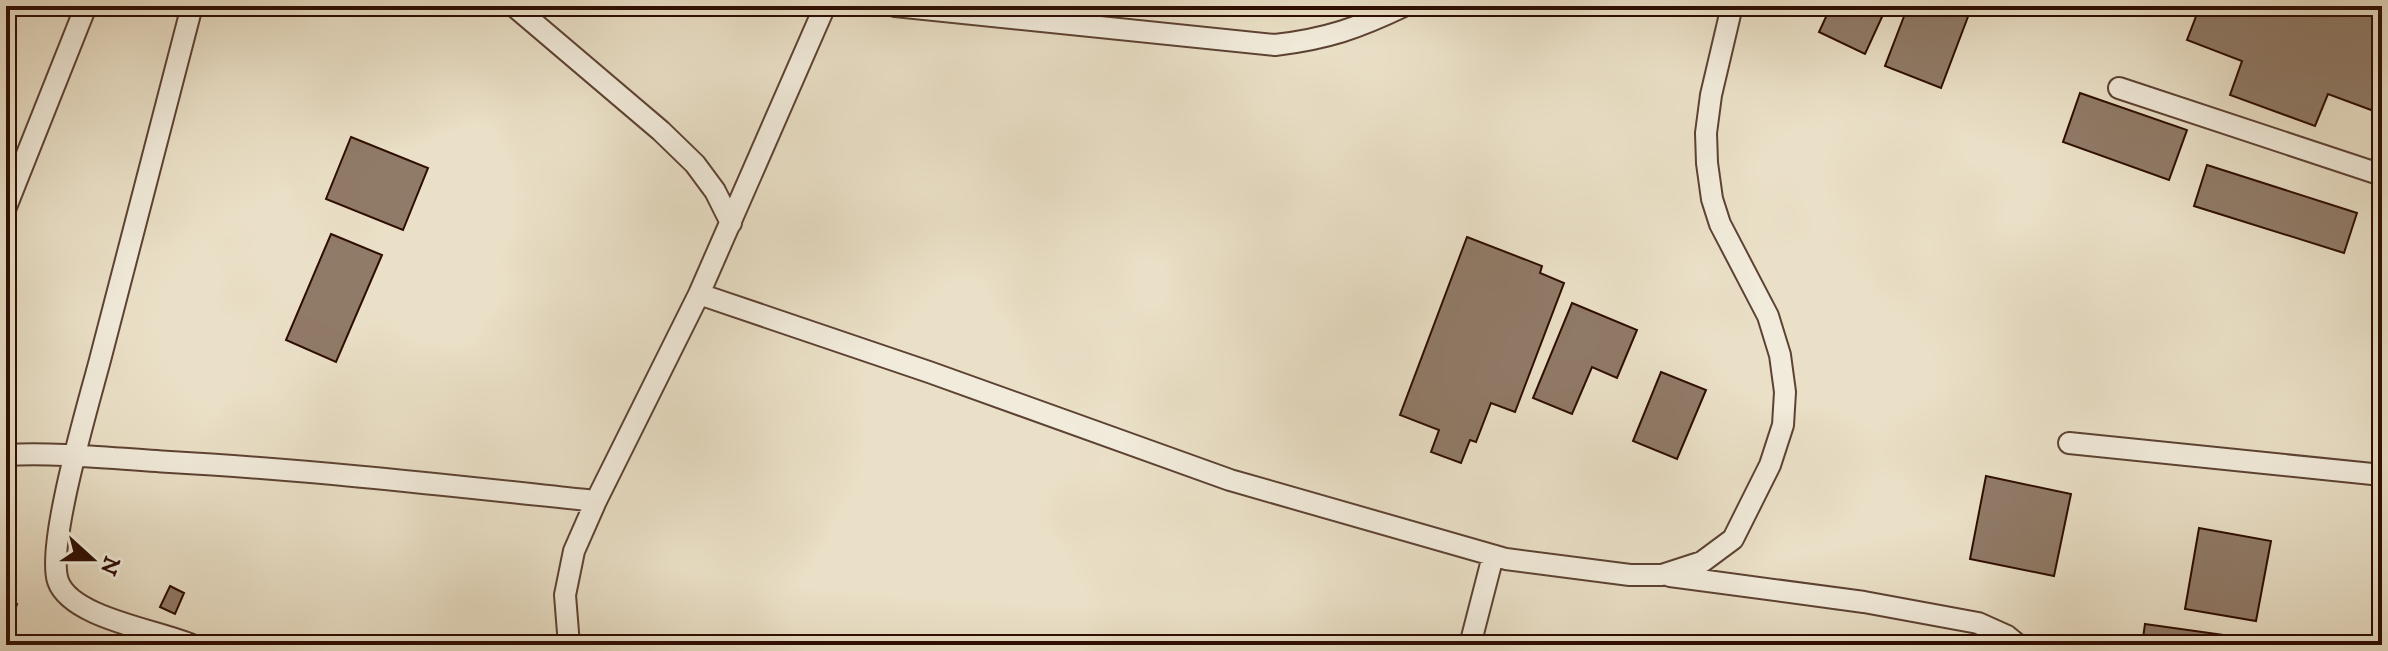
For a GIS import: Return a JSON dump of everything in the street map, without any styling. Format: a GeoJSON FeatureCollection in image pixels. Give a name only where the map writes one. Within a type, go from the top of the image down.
{"type":"FeatureCollection","features":[{"type":"Feature","properties":{"kind":"lane"},"geometry":{"type":"LineString","coordinates":[[6,207],[86,6]]}},
{"type":"Feature","properties":{"kind":"lane"},"geometry":{"type":"LineString","coordinates":[[192,6],[74,456],[57,544],[58,581],[74,602],[93,613],[192,645]]}},
{"type":"Feature","properties":{"kind":"lane"},"geometry":{"type":"LineString","coordinates":[[514,6],[661,131],[695,164],[715,191],[731,223]]}},
{"type":"Feature","properties":{"kind":"lane"},"geometry":{"type":"LineString","coordinates":[[569,645],[565,595],[574,551],[699,294],[825,6]]}},
{"type":"Feature","properties":{"kind":"lane"},"geometry":{"type":"LineString","coordinates":[[895,6],[1275,45],[1313,41],[1355,29],[1404,6]]}},
{"type":"Feature","properties":{"kind":"lane"},"geometry":{"type":"LineString","coordinates":[[1662,575],[1702,562],[1733,539],[1770,465],[1783,425],[1785,392],[1780,355],[1768,316],[1720,224],[1712,199],[1707,163],[1706,133],[1711,95],[1732,6]]}},
{"type":"Feature","properties":{"kind":"lane"},"geometry":{"type":"LineString","coordinates":[[2119,88],[2382,175]]}},
{"type":"Feature","properties":{"kind":"lane"},"geometry":{"type":"LineString","coordinates":[[699,294],[929,372],[1230,480],[1493,556],[1864,602],[1978,623],[2007,636],[2018,645]]}},
{"type":"Feature","properties":{"kind":"lane"},"geometry":{"type":"LineString","coordinates":[[2069,443],[2382,475]]}},
{"type":"Feature","properties":{"kind":"lane"},"geometry":{"type":"LineString","coordinates":[[6,455],[74,456],[381,478],[596,501]]}},
{"type":"Feature","properties":{"kind":"lane"},"geometry":{"type":"LineString","coordinates":[[1470,645],[1493,556]]}},
{"type":"Feature","properties":{"kind":"building"},"geometry":{"type":"Polygon","coordinates":[[[1831,6],[1887,6],[1865,54],[1819,32],[1831,6]]]}},
{"type":"Feature","properties":{"kind":"building"},"geometry":{"type":"Polygon","coordinates":[[[1908,6],[1972,6],[1941,88],[1885,66],[1908,6]]]}},
{"type":"Feature","properties":{"kind":"building"},"geometry":{"type":"Polygon","coordinates":[[[2200,6],[2382,6],[2382,114],[2328,94],[2315,126],[2230,95],[2242,61],[2187,40],[2200,6]]]}},
{"type":"Feature","properties":{"kind":"building"},"geometry":{"type":"Polygon","coordinates":[[[2080,93],[2187,130],[2169,180],[2063,142],[2080,93]]]}},
{"type":"Feature","properties":{"kind":"building"},"geometry":{"type":"Polygon","coordinates":[[[351,137],[428,168],[403,230],[326,199],[351,137]]]}},
{"type":"Feature","properties":{"kind":"building"},"geometry":{"type":"Polygon","coordinates":[[[2207,165],[2357,213],[2344,253],[2194,206],[2207,165]]]}},
{"type":"Feature","properties":{"kind":"building"},"geometry":{"type":"Polygon","coordinates":[[[331,234],[382,255],[336,362],[286,340],[331,234]]]}},
{"type":"Feature","properties":{"kind":"building"},"geometry":{"type":"Polygon","coordinates":[[[1467,237],[1542,266],[1540,273],[1564,283],[1515,412],[1491,403],[1476,442],[1470,440],[1461,463],[1431,452],[1439,430],[1400,415],[1467,237]]]}},
{"type":"Feature","properties":{"kind":"building"},"geometry":{"type":"Polygon","coordinates":[[[1572,303],[1637,330],[1617,378],[1592,367],[1572,414],[1533,398],[1572,303]]]}},
{"type":"Feature","properties":{"kind":"building"},"geometry":{"type":"Polygon","coordinates":[[[1661,372],[1706,390],[1677,459],[1633,441],[1661,372]]]}},
{"type":"Feature","properties":{"kind":"building"},"geometry":{"type":"Polygon","coordinates":[[[1986,476],[2071,494],[2054,576],[1970,559],[1986,476]]]}},
{"type":"Feature","properties":{"kind":"building"},"geometry":{"type":"Polygon","coordinates":[[[2199,528],[2271,541],[2256,621],[2185,609],[2199,528]]]}},
{"type":"Feature","properties":{"kind":"building"},"geometry":{"type":"Polygon","coordinates":[[[170,586],[184,593],[175,614],[160,607],[170,586]]]}},
{"type":"Feature","properties":{"kind":"building"},"geometry":{"type":"Polygon","coordinates":[[[6,601],[17,604],[6,639],[6,601]]]}},
{"type":"Feature","properties":{"kind":"building"},"geometry":{"type":"Polygon","coordinates":[[[2145,624],[2295,645],[2142,645],[2145,624]]]}}]}
